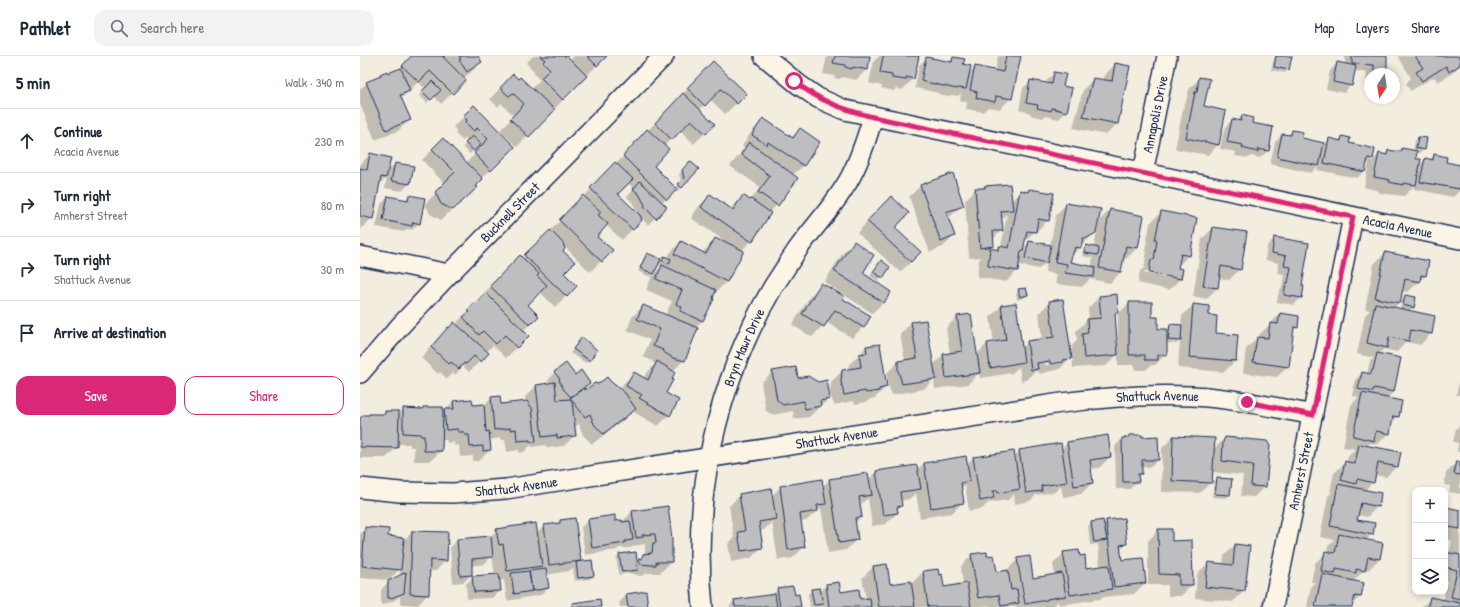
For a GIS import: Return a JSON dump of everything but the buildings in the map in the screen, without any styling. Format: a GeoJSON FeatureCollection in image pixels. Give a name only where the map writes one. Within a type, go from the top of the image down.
{"type":"FeatureCollection","features":[{"type":"Feature","properties":{"kind":"street","name":"Bucknell Street"},"geometry":{"type":"LineString","coordinates":[[360,373],[401,325],[449,274],[664,56]]}},
{"type":"Feature","properties":{"kind":"street","name":"Acacia Avenue"},"geometry":{"type":"LineString","coordinates":[[764,56],[798,84],[818,98],[844,110],[1460,240]]}},
{"type":"Feature","properties":{"kind":"street","name":"Annapolis Drive"},"geometry":{"type":"LineString","coordinates":[[1143,173],[1167,56]]}},
{"type":"Feature","properties":{"kind":"street","name":"Bryn Mawr Drive"},"geometry":{"type":"LineString","coordinates":[[703,607],[700,549],[703,503],[709,457],[719,415],[733,371],[751,329],[773,288],[798,249],[835,201],[851,176],[864,149],[873,117]]}},
{"type":"Feature","properties":{"kind":"street","name":"Amherst Street"},"geometry":{"type":"LineString","coordinates":[[1273,607],[1353,217]]}},
{"type":"Feature","properties":{"kind":"street"},"geometry":{"type":"LineString","coordinates":[[360,256],[449,274]]}},
{"type":"Feature","properties":{"kind":"street","name":"Shattuck Avenue"},"geometry":{"type":"LineString","coordinates":[[360,488],[400,492],[453,493],[506,489],[1108,397],[1151,395],[1194,396],[1247,402],[1313,415]]}},
{"type":"Feature","properties":{"kind":"route"},"geometry":{"type":"LineString","coordinates":[[794,81],[818,98],[844,110],[1353,217],[1313,415],[1247,402]]}}]}
